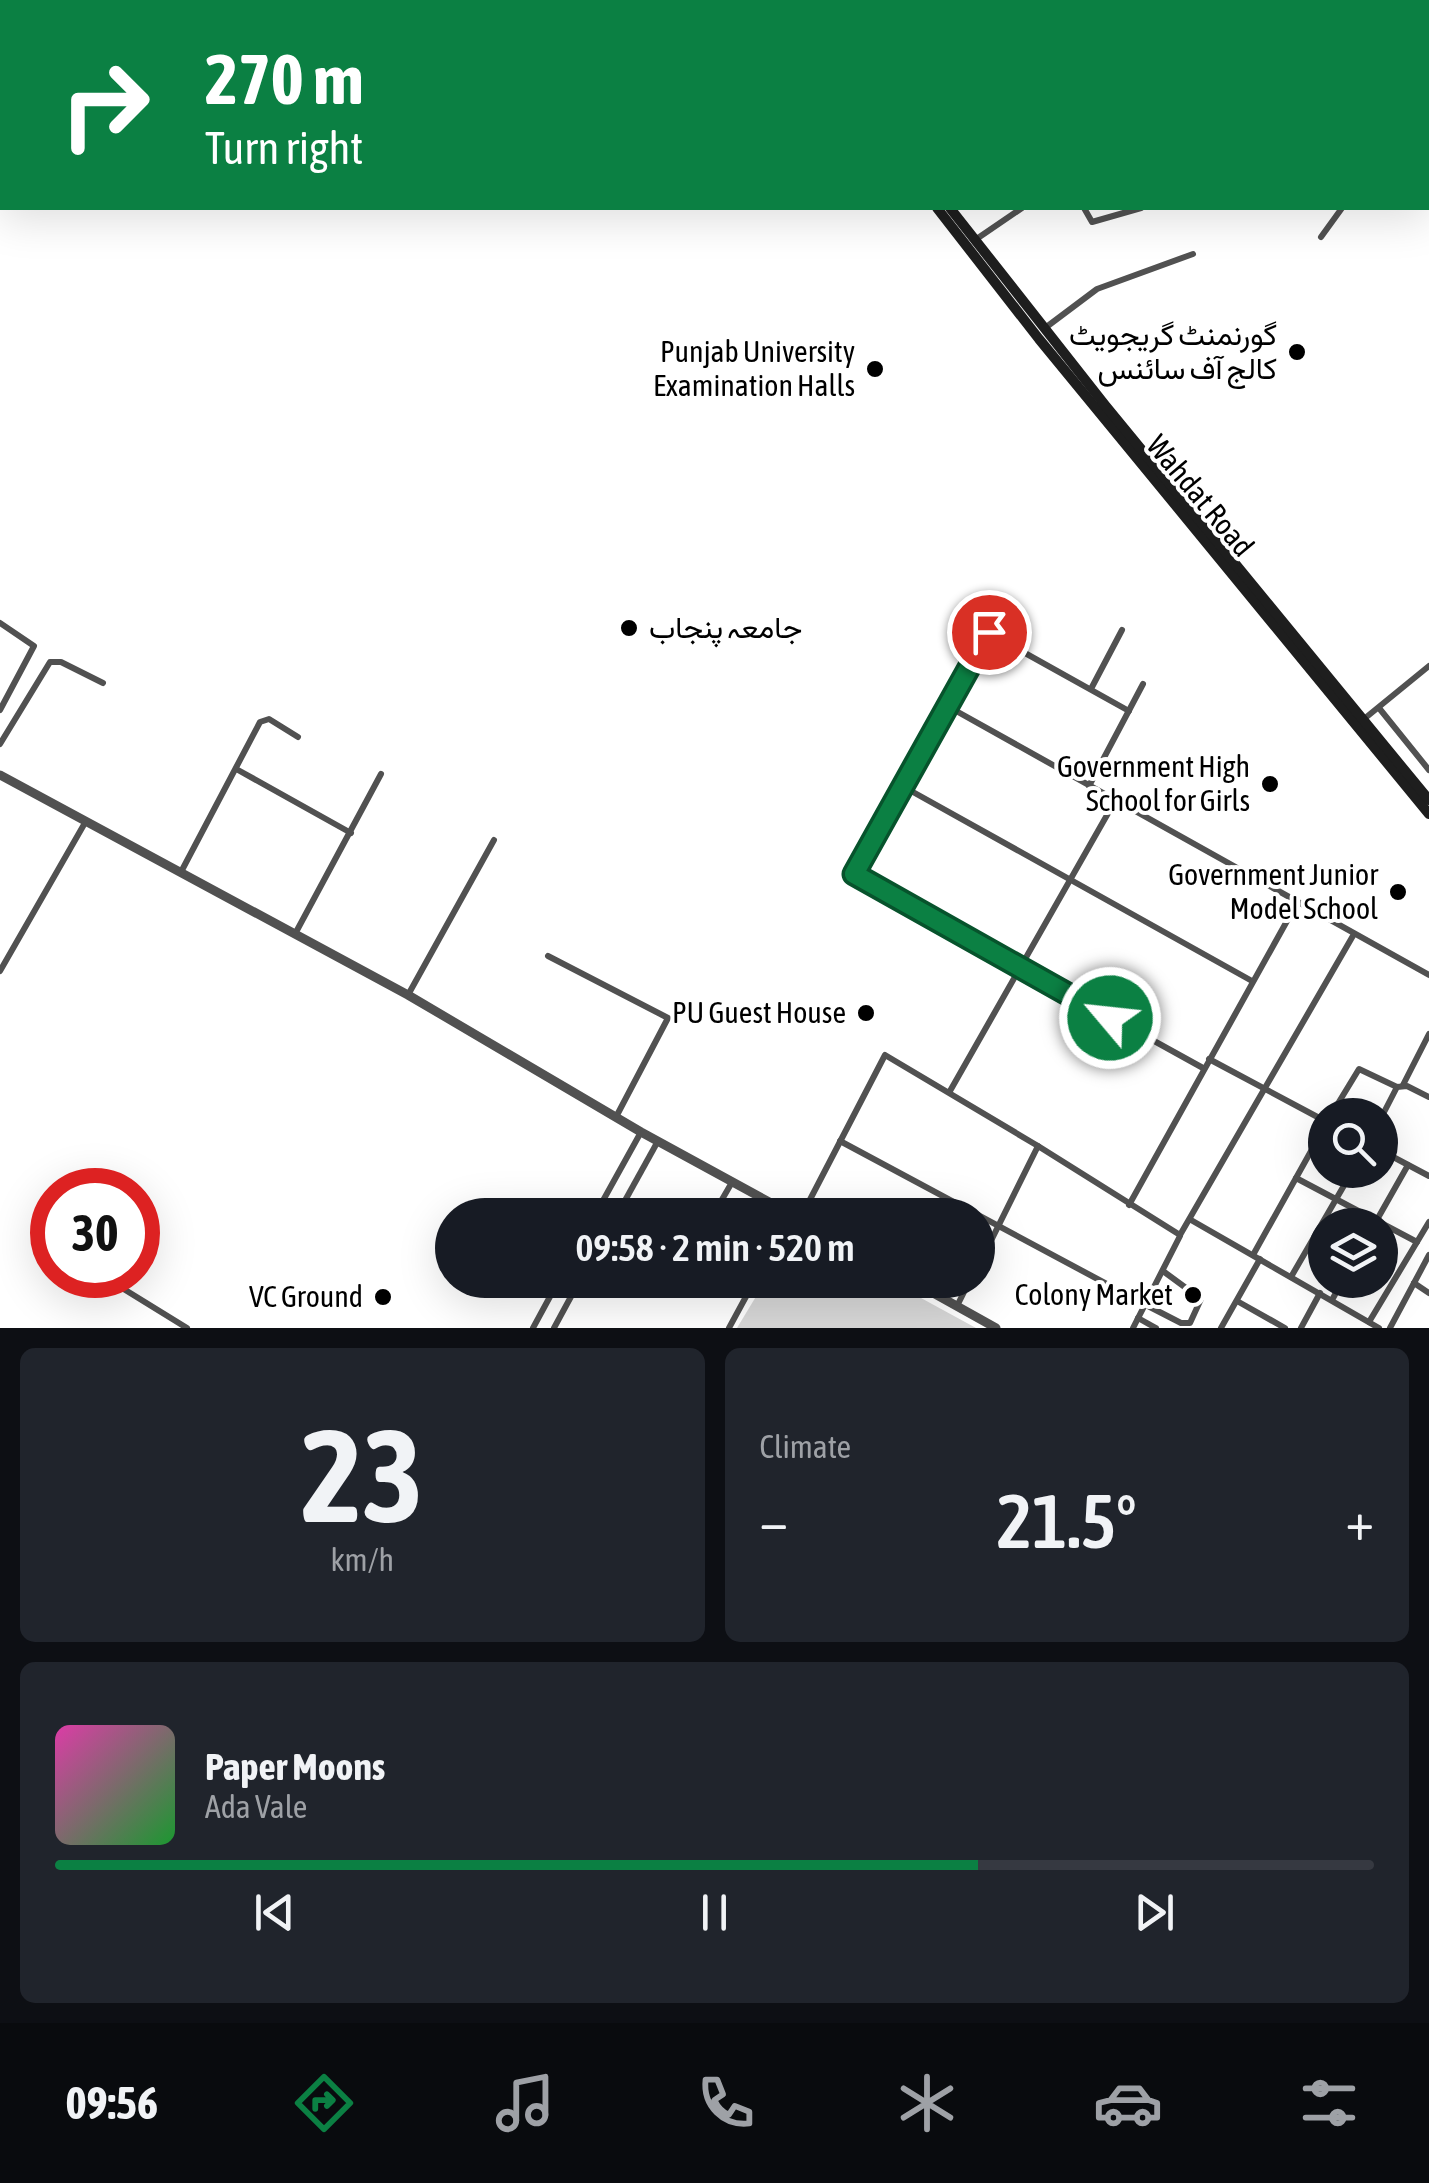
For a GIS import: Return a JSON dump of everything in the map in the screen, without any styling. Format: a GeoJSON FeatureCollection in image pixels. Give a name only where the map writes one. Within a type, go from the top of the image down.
{"type":"FeatureCollection","features":[{"type":"Feature","properties":{"kind":"main road","name":"Wahdat Road"},"geometry":{"type":"LineString","coordinates":[[939,210],[1051,354],[1429,814]]}},
{"type":"Feature","properties":{"kind":"main road","name":"Wahdat Road"},"geometry":{"type":"LineString","coordinates":[[952,210],[1044,329],[1429,800]]}},
{"type":"Feature","properties":{"kind":"street"},"geometry":{"type":"LineString","coordinates":[[975,240],[1019,210]]}},
{"type":"Feature","properties":{"kind":"street"},"geometry":{"type":"LineString","coordinates":[[1085,210],[1092,222],[1134,210]]}},
{"type":"Feature","properties":{"kind":"street"},"geometry":{"type":"LineString","coordinates":[[1321,237],[1341,210]]}},
{"type":"Feature","properties":{"kind":"street"},"geometry":{"type":"LineString","coordinates":[[1044,329],[1098,290],[1194,254]]}},
{"type":"Feature","properties":{"kind":"street"},"geometry":{"type":"LineString","coordinates":[[0,624],[34,646],[0,710]]}},
{"type":"Feature","properties":{"kind":"street"},"geometry":{"type":"LineString","coordinates":[[1092,687],[1122,630]]}},
{"type":"Feature","properties":{"kind":"street"},"geometry":{"type":"LineString","coordinates":[[1129,711],[989,632],[854,874],[1204,1068]]}},
{"type":"Feature","properties":{"kind":"street"},"geometry":{"type":"LineString","coordinates":[[0,744],[50,662],[61,662],[103,684]]}},
{"type":"Feature","properties":{"kind":"street"},"geometry":{"type":"LineString","coordinates":[[1362,720],[1429,666]]}},
{"type":"Feature","properties":{"kind":"street"},"geometry":{"type":"LineString","coordinates":[[1089,786],[1143,684]]}},
{"type":"Feature","properties":{"kind":"street"},"geometry":{"type":"LineString","coordinates":[[949,707],[1429,974]]}},
{"type":"Feature","properties":{"kind":"street"},"geometry":{"type":"LineString","coordinates":[[1379,708],[1429,770]]}},
{"type":"Feature","properties":{"kind":"street"},"geometry":{"type":"LineString","coordinates":[[180,874],[264,718],[298,737]]}},
{"type":"Feature","properties":{"kind":"street"},"geometry":{"type":"LineString","coordinates":[[238,770],[350,833]]}},
{"type":"Feature","properties":{"kind":"street"},"geometry":{"type":"LineString","coordinates":[[295,935],[381,774]]}},
{"type":"Feature","properties":{"kind":"street"},"geometry":{"type":"LineString","coordinates":[[0,775],[408,996],[759,1198]]}},
{"type":"Feature","properties":{"kind":"street"},"geometry":{"type":"LineString","coordinates":[[904,787],[1068,882],[1252,981]]}},
{"type":"Feature","properties":{"kind":"street"},"geometry":{"type":"LineString","coordinates":[[950,1091],[1115,801]]}},
{"type":"Feature","properties":{"kind":"street"},"geometry":{"type":"LineString","coordinates":[[0,971],[86,820]]}},
{"type":"Feature","properties":{"kind":"street"},"geometry":{"type":"LineString","coordinates":[[408,996],[494,840]]}},
{"type":"Feature","properties":{"kind":"street"},"geometry":{"type":"LineString","coordinates":[[1129,1204],[1296,903]]}},
{"type":"Feature","properties":{"kind":"street"},"geometry":{"type":"LineString","coordinates":[[1133,1328],[1180,1235],[1268,1090],[1354,934]]}},
{"type":"Feature","properties":{"kind":"street"},"geometry":{"type":"LineString","coordinates":[[548,956],[668,1018],[616,1117]]}},
{"type":"Feature","properties":{"kind":"street"},"geometry":{"type":"LineString","coordinates":[[1393,1098],[1429,1034]]}},
{"type":"Feature","properties":{"kind":"street"},"geometry":{"type":"LineString","coordinates":[[811,1198],[885,1055],[950,1091],[1180,1235]]}},
{"type":"Feature","properties":{"kind":"street"},"geometry":{"type":"LineString","coordinates":[[1418,1055],[1429,1060]]}},
{"type":"Feature","properties":{"kind":"street"},"geometry":{"type":"LineString","coordinates":[[1209,1059],[1308,1114]]}},
{"type":"Feature","properties":{"kind":"street"},"geometry":{"type":"LineString","coordinates":[[1342,1098],[1359,1069],[1429,1097]]}},
{"type":"Feature","properties":{"kind":"street"},"geometry":{"type":"LineString","coordinates":[[604,1198],[641,1132]]}},
{"type":"Feature","properties":{"kind":"street"},"geometry":{"type":"LineString","coordinates":[[840,1141],[1186,1324],[1200,1305],[1198,1296],[1163,1270]]}},
{"type":"Feature","properties":{"kind":"street"},"geometry":{"type":"LineString","coordinates":[[627,1198],[658,1142]]}},
{"type":"Feature","properties":{"kind":"street"},"geometry":{"type":"LineString","coordinates":[[995,1234],[1038,1146]]}},
{"type":"Feature","properties":{"kind":"street"},"geometry":{"type":"LineString","coordinates":[[1221,1328],[1308,1156]]}},
{"type":"Feature","properties":{"kind":"street"},"geometry":{"type":"LineString","coordinates":[[1398,1160],[1429,1176]]}},
{"type":"Feature","properties":{"kind":"street"},"geometry":{"type":"LineString","coordinates":[[1384,1208],[1408,1165]]}},
{"type":"Feature","properties":{"kind":"street"},"geometry":{"type":"LineString","coordinates":[[1296,1178],[1350,1208]]}},
{"type":"Feature","properties":{"kind":"street"},"geometry":{"type":"LineString","coordinates":[[723,1198],[731,1184]]}},
{"type":"Feature","properties":{"kind":"street"},"geometry":{"type":"LineString","coordinates":[[1292,1277],[1343,1188]]}},
{"type":"Feature","properties":{"kind":"street"},"geometry":{"type":"LineString","coordinates":[[1191,1220],[1308,1286]]}},
{"type":"Feature","properties":{"kind":"street"},"geometry":{"type":"LineString","coordinates":[[1369,1322],[1429,1222]]}},
{"type":"Feature","properties":{"kind":"street"},"geometry":{"type":"LineString","coordinates":[[1398,1234],[1416,1242]]}},
{"type":"Feature","properties":{"kind":"street"},"geometry":{"type":"LineString","coordinates":[[1390,1328],[1429,1255]]}},
{"type":"Feature","properties":{"kind":"street"},"geometry":{"type":"LineString","coordinates":[[1414,1283],[1429,1293]]}},
{"type":"Feature","properties":{"kind":"street"},"geometry":{"type":"LineString","coordinates":[[139,1298],[188,1328]]}},
{"type":"Feature","properties":{"kind":"street"},"geometry":{"type":"LineString","coordinates":[[533,1328],[549,1298]]}},
{"type":"Feature","properties":{"kind":"street"},"geometry":{"type":"LineString","coordinates":[[554,1328],[570,1298]]}},
{"type":"Feature","properties":{"kind":"street"},"geometry":{"type":"LineString","coordinates":[[729,1328],[746,1298]]}},
{"type":"Feature","properties":{"kind":"street"},"geometry":{"type":"LineString","coordinates":[[943,1298],[994,1328]]}},
{"type":"Feature","properties":{"kind":"street"},"geometry":{"type":"LineString","coordinates":[[957,1306],[961,1298]]}},
{"type":"Feature","properties":{"kind":"street"},"geometry":{"type":"LineString","coordinates":[[1301,1328],[1317,1298]]}},
{"type":"Feature","properties":{"kind":"street"},"geometry":{"type":"LineString","coordinates":[[1329,1298],[1379,1328]]}},
{"type":"Feature","properties":{"kind":"street"},"geometry":{"type":"LineString","coordinates":[[1237,1301],[1285,1328]]}},
{"type":"Feature","properties":{"kind":"street"},"geometry":{"type":"LineString","coordinates":[[1138,1318],[1156,1328]]}},
{"type":"Feature","properties":{"kind":"shaded area"},"geometry":{"type":"Polygon","coordinates":[[[755,1298],[921,1298],[976,1328],[737,1328],[755,1298]]]}},
{"type":"Feature","properties":{"kind":"place","name":"گورنمنٹ گریجویٹ کالج آف سائنس"},"geometry":{"type":"Point","coordinates":[1297,352]}},
{"type":"Feature","properties":{"kind":"place","name":"Punjab University Examination Halls"},"geometry":{"type":"Point","coordinates":[875,369]}},
{"type":"Feature","properties":{"kind":"place","name":"جامعہ پنجاب"},"geometry":{"type":"Point","coordinates":[629,628]}},
{"type":"Feature","properties":{"kind":"place","name":"Government High School for Girls"},"geometry":{"type":"Point","coordinates":[1270,784]}},
{"type":"Feature","properties":{"kind":"place","name":"Government Junior Model School"},"geometry":{"type":"Point","coordinates":[1398,892]}},
{"type":"Feature","properties":{"kind":"place","name":"PU Guest House"},"geometry":{"type":"Point","coordinates":[866,1013]}},
{"type":"Feature","properties":{"kind":"place","name":"Colony Market"},"geometry":{"type":"Point","coordinates":[1193,1295]}},
{"type":"Feature","properties":{"kind":"place","name":"VC Ground"},"geometry":{"type":"Point","coordinates":[383,1297]}},
{"type":"Feature","properties":{"kind":"route"},"geometry":{"type":"LineString","coordinates":[[989,632],[854,874],[858,880],[1110,1018]]}}]}
